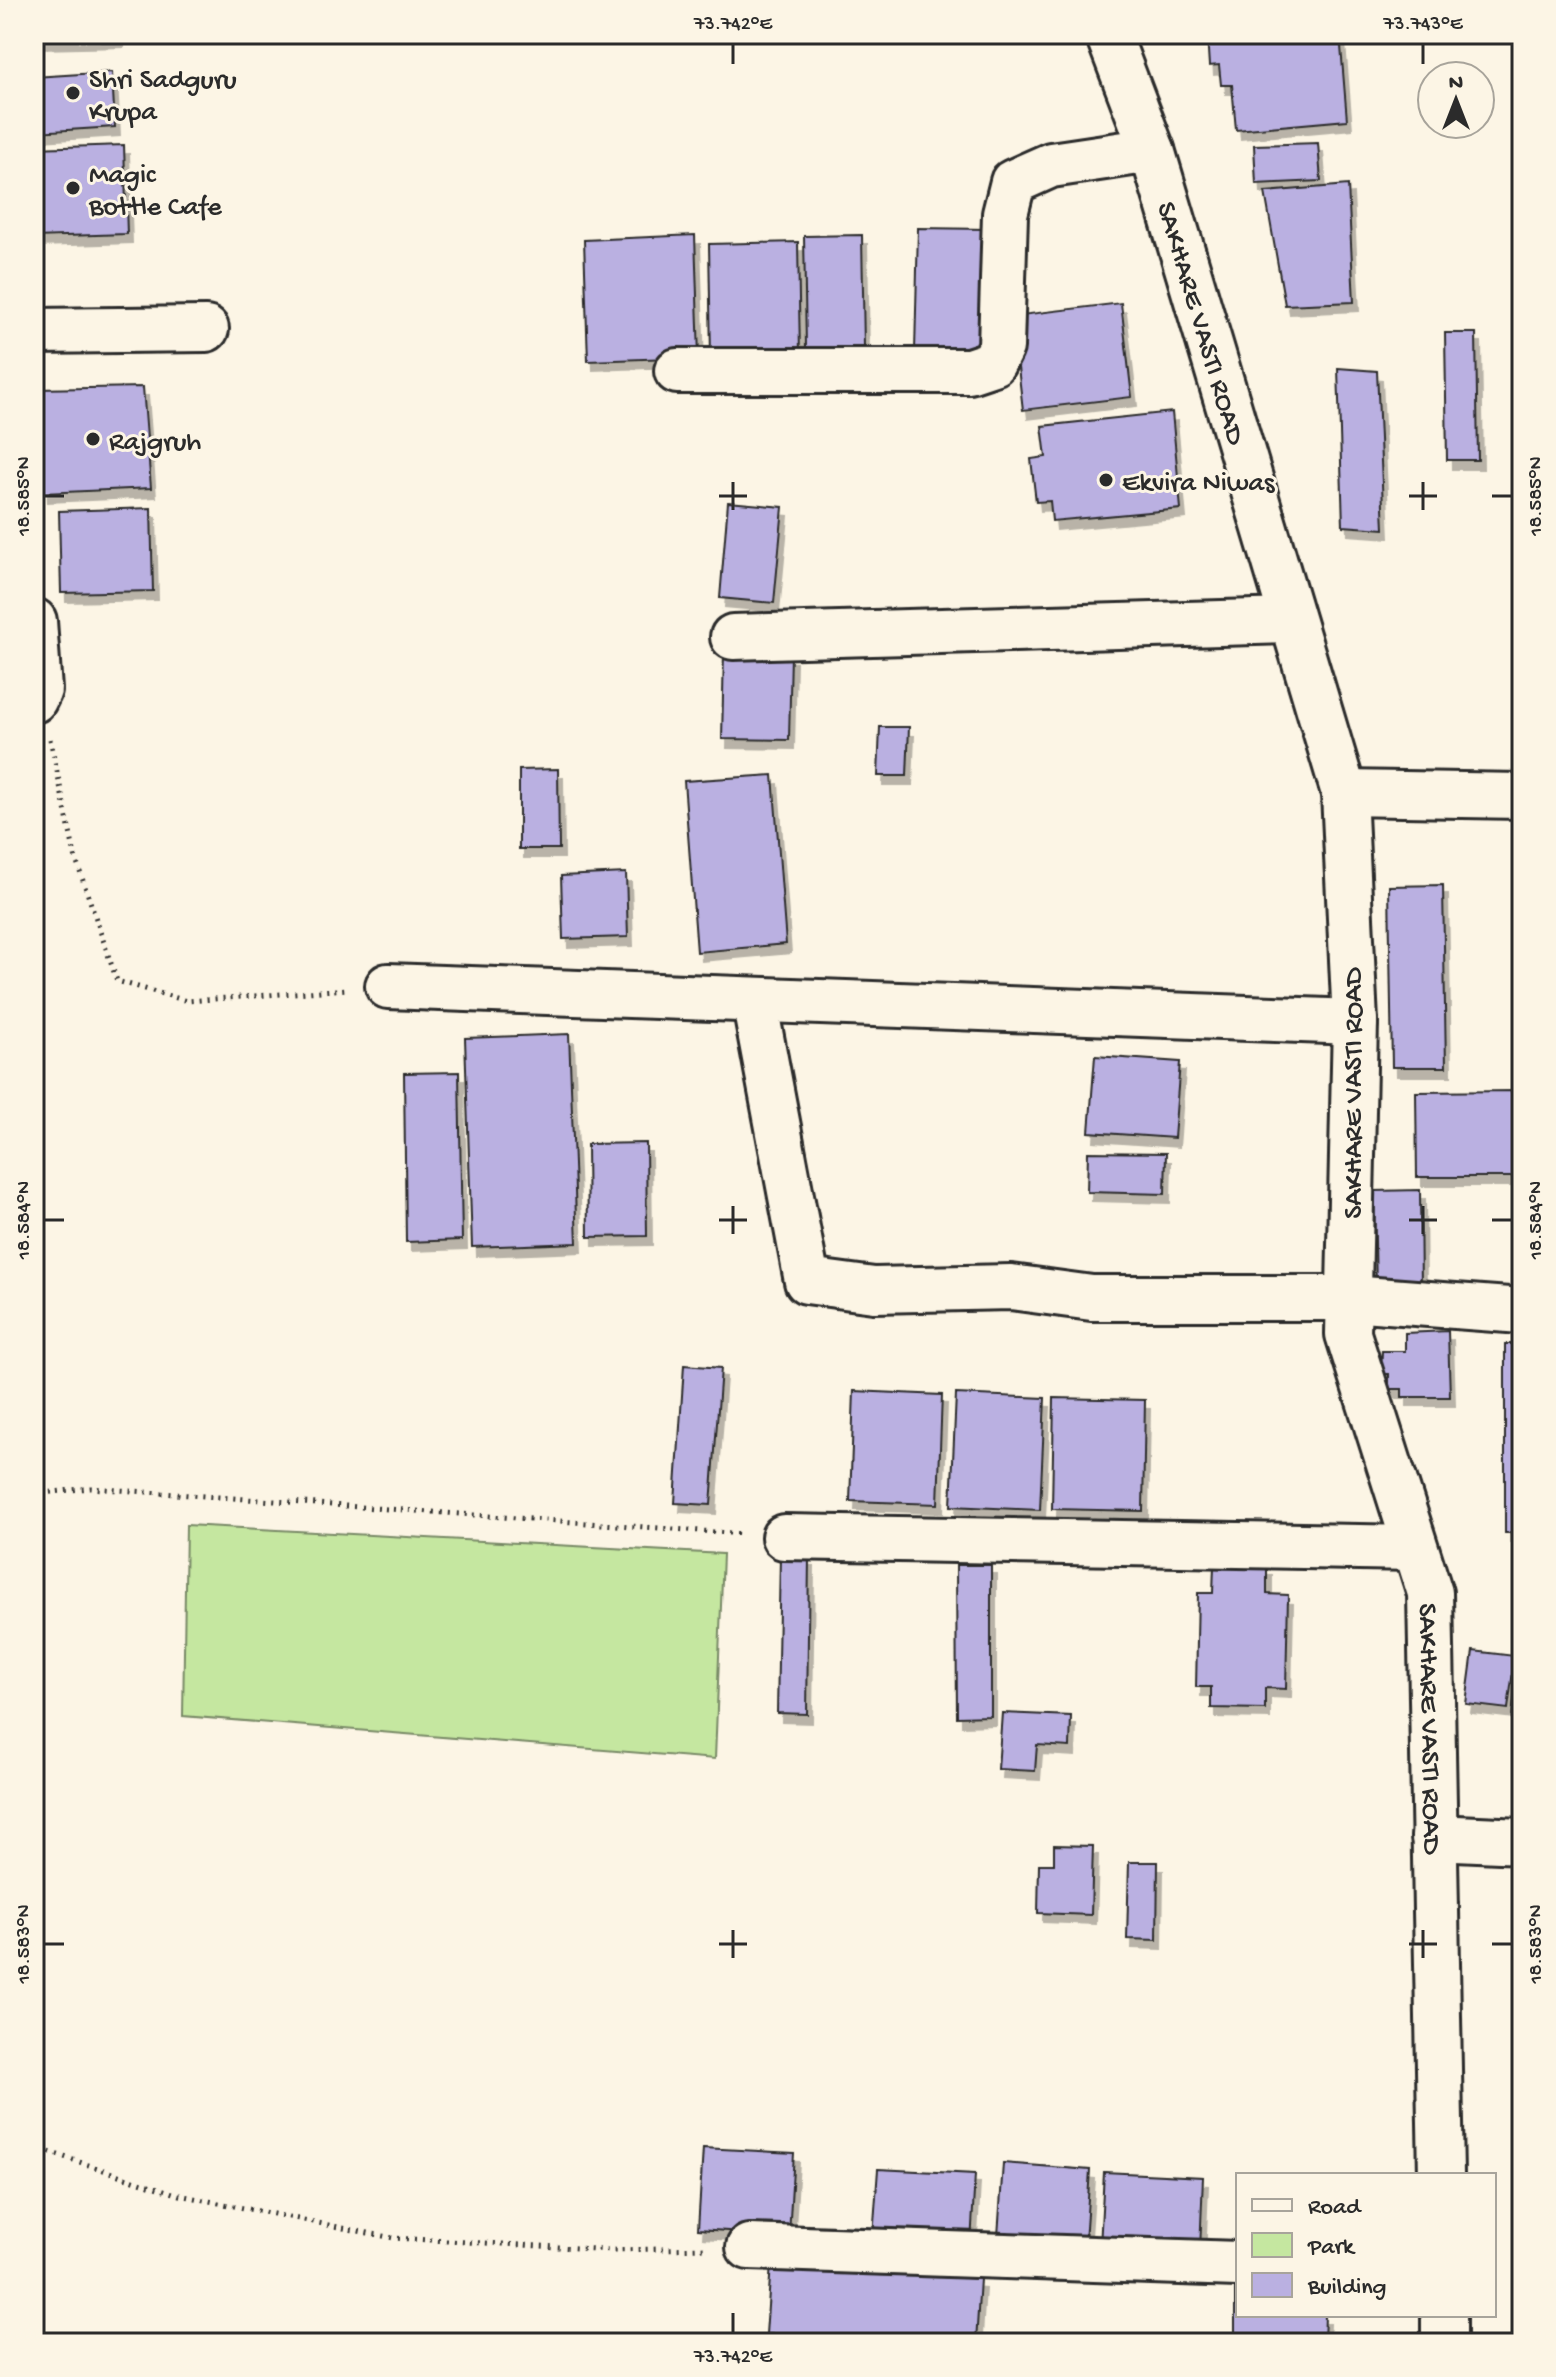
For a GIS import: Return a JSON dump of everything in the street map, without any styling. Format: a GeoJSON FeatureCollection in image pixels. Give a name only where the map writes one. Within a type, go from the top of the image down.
{"type":"FeatureCollection","features":[{"type":"Feature","properties":{"kind":"street","name":"SAKHARE VASTI ROAD"},"geometry":{"type":"LineString","coordinates":[[1108,34],[1152,150],[1344,793],[1355,1022],[1348,1334],[1430,1593],[1441,2173]]}},
{"type":"Feature","properties":{"kind":"street"},"geometry":{"type":"LineString","coordinates":[[677,371],[969,371],[993,363],[1001,347],[1005,214],[1013,182],[1051,165],[1152,150]]}},
{"type":"Feature","properties":{"kind":"street"},"geometry":{"type":"LineString","coordinates":[[34,331],[206,329]]}},
{"type":"Feature","properties":{"kind":"street"},"geometry":{"type":"LineString","coordinates":[[34,621],[37,695]]}},
{"type":"Feature","properties":{"kind":"street"},"geometry":{"type":"LineString","coordinates":[[733,637],[1291,621]]}},
{"type":"Feature","properties":{"kind":"street"},"geometry":{"type":"LineString","coordinates":[[1344,793],[1522,796]]}},
{"type":"Feature","properties":{"kind":"street"},"geometry":{"type":"LineString","coordinates":[[388,986],[1355,1022]]}},
{"type":"Feature","properties":{"kind":"street"},"geometry":{"type":"LineString","coordinates":[[754,1000],[807,1281],[874,1290],[1011,1287],[1092,1298],[1349,1298],[1522,1311]]}},
{"type":"Feature","properties":{"kind":"street"},"geometry":{"type":"LineString","coordinates":[[784,1537],[1415,1548]]}},
{"type":"Feature","properties":{"kind":"street"},"geometry":{"type":"LineString","coordinates":[[1434,1837],[1522,1841]]}},
{"type":"Feature","properties":{"kind":"street"},"geometry":{"type":"LineString","coordinates":[[749,2247],[1236,2264]]}},
{"type":"Feature","properties":{"kind":"street"},"geometry":{"type":"LineString","coordinates":[[1444,2317],[1444,2343]]}},
{"type":"Feature","properties":{"kind":"path"},"geometry":{"type":"LineString","coordinates":[[37,695],[76,860],[117,981],[187,1001],[388,986]]}},
{"type":"Feature","properties":{"kind":"path"},"geometry":{"type":"LineString","coordinates":[[34,1494],[90,1488],[784,1537]]}},
{"type":"Feature","properties":{"kind":"path"},"geometry":{"type":"LineString","coordinates":[[34,2147],[179,2195],[393,2238],[613,2250],[749,2247]]}},
{"type":"Feature","properties":{"kind":"green space"},"geometry":{"type":"Polygon","coordinates":[[[186,1525],[723,1554],[715,1759],[183,1716],[186,1525]]]}},
{"type":"Feature","properties":{"kind":"building"},"geometry":{"type":"Polygon","coordinates":[[[34,34],[119,34],[119,38],[34,40],[34,34]]]}},
{"type":"Feature","properties":{"kind":"building"},"geometry":{"type":"Polygon","coordinates":[[[1207,34],[1340,34],[1347,120],[1236,130],[1232,85],[1221,85],[1219,65],[1209,66],[1207,34]]]}},
{"type":"Feature","properties":{"kind":"building","name":"Shri Sadguru Krupa"},"geometry":{"type":"Polygon","coordinates":[[[112,72],[115,127],[36,132],[34,77],[112,72]]]}},
{"type":"Feature","properties":{"kind":"building"},"geometry":{"type":"Polygon","coordinates":[[[1318,143],[1321,181],[1256,184],[1254,145],[1318,143]]]}},
{"type":"Feature","properties":{"kind":"building"},"geometry":{"type":"Polygon","coordinates":[[[124,145],[127,234],[34,237],[34,148],[124,145]]]}},
{"type":"Feature","properties":{"kind":"building"},"geometry":{"type":"Polygon","coordinates":[[[1348,185],[1354,302],[1285,305],[1265,192],[1348,185]]]}},
{"type":"Feature","properties":{"kind":"building"},"geometry":{"type":"Polygon","coordinates":[[[918,228],[988,229],[985,353],[915,352],[918,228]]]}},
{"type":"Feature","properties":{"kind":"building"},"geometry":{"type":"Polygon","coordinates":[[[695,235],[699,357],[588,361],[584,240],[695,235]]]}},
{"type":"Feature","properties":{"kind":"building"},"geometry":{"type":"Polygon","coordinates":[[[862,235],[864,347],[806,347],[804,236],[862,235]]]}},
{"type":"Feature","properties":{"kind":"building"},"geometry":{"type":"Polygon","coordinates":[[[798,242],[800,355],[711,357],[709,244],[798,242]]]}},
{"type":"Feature","properties":{"kind":"building"},"geometry":{"type":"Polygon","coordinates":[[[1121,303],[1132,397],[1023,410],[1012,316],[1121,303]]]}},
{"type":"Feature","properties":{"kind":"building"},"geometry":{"type":"Polygon","coordinates":[[[1445,333],[1476,333],[1478,460],[1447,460],[1445,333]]]}},
{"type":"Feature","properties":{"kind":"building"},"geometry":{"type":"Polygon","coordinates":[[[1338,368],[1377,371],[1384,529],[1343,526],[1338,368]]]}},
{"type":"Feature","properties":{"kind":"building","name":"Rajgruh"},"geometry":{"type":"Polygon","coordinates":[[[143,387],[151,488],[43,493],[36,389],[143,387]]]}},
{"type":"Feature","properties":{"kind":"building","name":"Ekvira Niwas"},"geometry":{"type":"Polygon","coordinates":[[[1172,412],[1181,509],[1052,521],[1050,501],[1036,502],[1031,459],[1046,457],[1042,426],[1172,412]]]}},
{"type":"Feature","properties":{"kind":"building"},"geometry":{"type":"Polygon","coordinates":[[[728,502],[783,507],[774,603],[720,598],[728,502]]]}},
{"type":"Feature","properties":{"kind":"building"},"geometry":{"type":"Polygon","coordinates":[[[151,508],[153,591],[61,593],[59,511],[151,508]]]}},
{"type":"Feature","properties":{"kind":"building"},"geometry":{"type":"Polygon","coordinates":[[[724,652],[791,654],[789,740],[722,739],[724,652]]]}},
{"type":"Feature","properties":{"kind":"building"},"geometry":{"type":"Polygon","coordinates":[[[880,727],[909,727],[907,776],[878,776],[880,727]]]}},
{"type":"Feature","properties":{"kind":"building"},"geometry":{"type":"Polygon","coordinates":[[[558,769],[559,849],[519,849],[519,770],[558,769]]]}},
{"type":"Feature","properties":{"kind":"building"},"geometry":{"type":"Polygon","coordinates":[[[773,775],[786,944],[697,952],[684,781],[773,775]]]}},
{"type":"Feature","properties":{"kind":"building"},"geometry":{"type":"Polygon","coordinates":[[[626,873],[628,937],[563,939],[561,876],[626,873]]]}},
{"type":"Feature","properties":{"kind":"building"},"geometry":{"type":"Polygon","coordinates":[[[1443,885],[1446,1067],[1392,1067],[1389,886],[1443,885]]]}},
{"type":"Feature","properties":{"kind":"building"},"geometry":{"type":"Polygon","coordinates":[[[569,1034],[577,1243],[472,1247],[465,1038],[569,1034]]]}},
{"type":"Feature","properties":{"kind":"building"},"geometry":{"type":"Polygon","coordinates":[[[1095,1056],[1180,1062],[1174,1138],[1089,1132],[1095,1056]]]}},
{"type":"Feature","properties":{"kind":"building"},"geometry":{"type":"Polygon","coordinates":[[[459,1072],[462,1240],[406,1242],[404,1073],[459,1072]]]}},
{"type":"Feature","properties":{"kind":"building"},"geometry":{"type":"Polygon","coordinates":[[[1515,1091],[1516,1177],[1417,1177],[1416,1092],[1515,1091]]]}},
{"type":"Feature","properties":{"kind":"building"},"geometry":{"type":"Polygon","coordinates":[[[646,1143],[647,1236],[588,1237],[587,1144],[646,1143]]]}},
{"type":"Feature","properties":{"kind":"building"},"geometry":{"type":"Polygon","coordinates":[[[1088,1152],[1166,1153],[1165,1194],[1087,1192],[1088,1152]]]}},
{"type":"Feature","properties":{"kind":"building"},"geometry":{"type":"Polygon","coordinates":[[[1420,1190],[1421,1289],[1376,1291],[1374,1191],[1420,1190]]]}},
{"type":"Feature","properties":{"kind":"building"},"geometry":{"type":"Polygon","coordinates":[[[1448,1331],[1450,1397],[1402,1397],[1402,1389],[1389,1389],[1389,1374],[1381,1374],[1382,1351],[1405,1351],[1405,1333],[1448,1331]]]}},
{"type":"Feature","properties":{"kind":"building"},"geometry":{"type":"Polygon","coordinates":[[[1505,1344],[1522,1344],[1522,1533],[1505,1533],[1505,1344]]]}},
{"type":"Feature","properties":{"kind":"building"},"geometry":{"type":"Polygon","coordinates":[[[684,1365],[721,1368],[711,1505],[675,1503],[684,1365]]]}},
{"type":"Feature","properties":{"kind":"building"},"geometry":{"type":"Polygon","coordinates":[[[854,1391],[942,1395],[938,1504],[850,1501],[854,1391]]]}},
{"type":"Feature","properties":{"kind":"building"},"geometry":{"type":"Polygon","coordinates":[[[956,1394],[1045,1398],[1040,1510],[951,1506],[956,1394]]]}},
{"type":"Feature","properties":{"kind":"building"},"geometry":{"type":"Polygon","coordinates":[[[1054,1398],[1145,1400],[1143,1511],[1052,1509],[1054,1398]]]}},
{"type":"Feature","properties":{"kind":"building"},"geometry":{"type":"Polygon","coordinates":[[[780,1556],[809,1557],[807,1714],[777,1713],[780,1556]]]}},
{"type":"Feature","properties":{"kind":"building"},"geometry":{"type":"Polygon","coordinates":[[[956,1565],[991,1565],[991,1716],[957,1717],[956,1565]]]}},
{"type":"Feature","properties":{"kind":"building"},"geometry":{"type":"Polygon","coordinates":[[[1214,1566],[1267,1567],[1267,1594],[1288,1595],[1286,1689],[1265,1688],[1265,1709],[1211,1708],[1211,1687],[1196,1687],[1198,1593],[1213,1593],[1214,1566]]]}},
{"type":"Feature","properties":{"kind":"building"},"geometry":{"type":"Polygon","coordinates":[[[1519,1647],[1522,1647],[1522,1719],[1512,1718],[1519,1647]]]}},
{"type":"Feature","properties":{"kind":"building"},"geometry":{"type":"Polygon","coordinates":[[[1473,1651],[1515,1656],[1508,1709],[1466,1704],[1473,1651]]]}},
{"type":"Feature","properties":{"kind":"building"},"geometry":{"type":"Polygon","coordinates":[[[1002,1713],[1071,1716],[1070,1747],[1037,1745],[1035,1771],[998,1769],[1002,1713]]]}},
{"type":"Feature","properties":{"kind":"building"},"geometry":{"type":"Polygon","coordinates":[[[1054,1845],[1093,1846],[1091,1915],[1038,1913],[1039,1864],[1054,1864],[1054,1845]]]}},
{"type":"Feature","properties":{"kind":"building"},"geometry":{"type":"Polygon","coordinates":[[[1129,1862],[1158,1862],[1157,1940],[1127,1939],[1129,1862]]]}},
{"type":"Feature","properties":{"kind":"building"},"geometry":{"type":"Polygon","coordinates":[[[703,2148],[794,2153],[789,2235],[698,2229],[703,2148]]]}},
{"type":"Feature","properties":{"kind":"building"},"geometry":{"type":"Polygon","coordinates":[[[1003,2163],[1090,2170],[1085,2242],[998,2236],[1003,2163]]]}},
{"type":"Feature","properties":{"kind":"building"},"geometry":{"type":"Polygon","coordinates":[[[878,2169],[975,2174],[971,2244],[873,2237],[878,2169]]]}},
{"type":"Feature","properties":{"kind":"building"},"geometry":{"type":"Polygon","coordinates":[[[1104,2172],[1203,2177],[1200,2251],[1100,2247],[1104,2172]]]}},
{"type":"Feature","properties":{"kind":"building"},"geometry":{"type":"Polygon","coordinates":[[[771,2264],[980,2279],[976,2343],[893,2343],[766,2334],[771,2264]]]}},
{"type":"Feature","properties":{"kind":"building"},"geometry":{"type":"Polygon","coordinates":[[[1235,2285],[1236,2317],[1325,2317],[1324,2343],[1235,2343],[1235,2285]]]}},
{"type":"Feature","properties":{"kind":"place","name":"Shri Sadguru Krupa"},"geometry":{"type":"Point","coordinates":[73,93]}},
{"type":"Feature","properties":{"kind":"place","name":"Magic Bottle Cafe"},"geometry":{"type":"Point","coordinates":[73,188]}},
{"type":"Feature","properties":{"kind":"place","name":"Rajgruh"},"geometry":{"type":"Point","coordinates":[93,439]}},
{"type":"Feature","properties":{"kind":"place","name":"Ekvira Niwas"},"geometry":{"type":"Point","coordinates":[1106,480]}}]}
